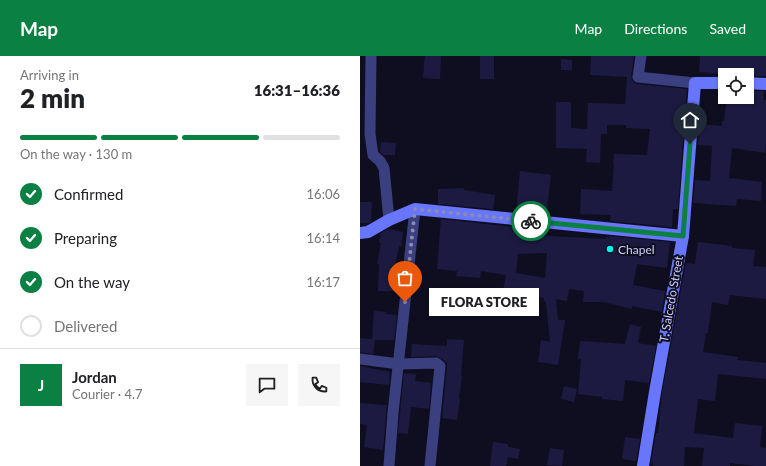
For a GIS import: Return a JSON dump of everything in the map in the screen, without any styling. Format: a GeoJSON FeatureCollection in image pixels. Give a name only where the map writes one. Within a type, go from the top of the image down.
{"type":"FeatureCollection","features":[{"type":"Feature","properties":{"kind":"street"},"geometry":{"type":"LineString","coordinates":[[371,56],[370,134],[373,155],[380,161],[384,168],[389,220]]}},
{"type":"Feature","properties":{"kind":"street"},"geometry":{"type":"LineString","coordinates":[[641,56],[638,77],[695,83],[718,83]]}},
{"type":"Feature","properties":{"kind":"street","name":"T. Salcedo Street"},"geometry":{"type":"LineString","coordinates":[[643,466],[683,236],[695,83]]}},
{"type":"Feature","properties":{"kind":"street"},"geometry":{"type":"LineString","coordinates":[[754,83],[766,84]]}},
{"type":"Feature","properties":{"kind":"street"},"geometry":{"type":"LineString","coordinates":[[389,466],[393,413],[415,209]]}},
{"type":"Feature","properties":{"kind":"street"},"geometry":{"type":"LineString","coordinates":[[360,233],[368,232],[389,220],[415,209],[683,236]]}},
{"type":"Feature","properties":{"kind":"street"},"geometry":{"type":"LineString","coordinates":[[360,359],[398,364],[436,363],[440,366],[430,466]]}},
{"type":"Feature","properties":{"kind":"building"},"geometry":{"type":"Polygon","coordinates":[[[425,56],[441,56],[440,79],[423,78],[425,56]]]}},
{"type":"Feature","properties":{"kind":"building"},"geometry":{"type":"Polygon","coordinates":[[[480,56],[494,56],[494,79],[480,79],[480,56]]]}},
{"type":"Feature","properties":{"kind":"building"},"geometry":{"type":"Polygon","coordinates":[[[591,56],[634,56],[631,76],[634,83],[687,89],[678,209],[673,209],[672,227],[610,221],[611,215],[580,214],[581,189],[612,191],[614,154],[647,155],[650,129],[626,128],[626,125],[607,125],[607,134],[601,134],[600,163],[586,162],[587,149],[556,148],[556,102],[571,102],[571,128],[587,129],[588,103],[625,104],[627,77],[590,75],[591,56]]]}},
{"type":"Feature","properties":{"kind":"building"},"geometry":{"type":"Polygon","coordinates":[[[700,56],[766,56],[766,76],[754,76],[754,68],[718,68],[718,73],[699,72],[700,56]]]}},
{"type":"Feature","properties":{"kind":"building"},"geometry":{"type":"Polygon","coordinates":[[[561,59],[572,60],[572,70],[561,70],[561,59]]]}},
{"type":"Feature","properties":{"kind":"building"},"geometry":{"type":"Polygon","coordinates":[[[754,91],[764,91],[763,100],[766,100],[765,153],[732,148],[729,178],[762,182],[761,201],[737,199],[736,206],[693,203],[695,180],[710,181],[712,146],[698,145],[699,124],[722,126],[722,121],[724,121],[726,104],[754,104],[754,91]]]}},
{"type":"Feature","properties":{"kind":"building"},"geometry":{"type":"Polygon","coordinates":[[[381,142],[396,143],[395,155],[384,155],[380,152],[381,142]]]}},
{"type":"Feature","properties":{"kind":"building"},"geometry":{"type":"Polygon","coordinates":[[[520,171],[551,175],[546,215],[516,212],[520,171]]]}},
{"type":"Feature","properties":{"kind":"building"},"geometry":{"type":"Polygon","coordinates":[[[464,188],[464,190],[495,195],[493,209],[438,204],[438,189],[464,188]]]}},
{"type":"Feature","properties":{"kind":"building"},"geometry":{"type":"Polygon","coordinates":[[[360,202],[372,202],[371,222],[369,223],[360,223],[360,202]]]}},
{"type":"Feature","properties":{"kind":"building"},"geometry":{"type":"Polygon","coordinates":[[[441,219],[522,228],[521,237],[549,236],[606,239],[606,237],[609,238],[609,236],[670,242],[667,268],[637,264],[633,285],[665,291],[662,312],[632,306],[632,309],[604,302],[583,302],[584,291],[569,289],[567,301],[556,299],[558,320],[565,320],[558,365],[538,362],[541,340],[550,342],[546,302],[544,301],[544,298],[518,294],[517,299],[502,296],[506,275],[481,271],[480,278],[456,276],[457,271],[437,269],[441,219]],[[547,253],[518,254],[516,273],[545,278],[547,253]]]}},
{"type":"Feature","properties":{"kind":"building"},"geometry":{"type":"Polygon","coordinates":[[[388,229],[403,232],[395,267],[401,268],[399,291],[378,291],[379,264],[377,264],[381,243],[379,243],[381,233],[388,229]]]}},
{"type":"Feature","properties":{"kind":"building"},"geometry":{"type":"Polygon","coordinates":[[[698,242],[732,246],[732,248],[755,250],[753,266],[766,267],[766,299],[730,295],[728,305],[712,302],[708,333],[706,333],[703,352],[738,357],[737,360],[766,363],[766,379],[718,374],[715,401],[698,399],[694,433],[733,438],[735,423],[762,426],[760,447],[766,448],[766,466],[730,463],[730,466],[702,466],[704,448],[685,447],[684,466],[653,466],[651,463],[656,433],[658,433],[662,393],[686,263],[695,264],[698,242]]]}},
{"type":"Feature","properties":{"kind":"building"},"geometry":{"type":"Polygon","coordinates":[[[374,311],[387,312],[386,314],[397,315],[394,340],[375,340],[373,354],[360,352],[360,338],[372,339],[374,311]]]}},
{"type":"Feature","properties":{"kind":"building"},"geometry":{"type":"Polygon","coordinates":[[[630,324],[641,327],[638,343],[656,346],[649,383],[625,380],[623,401],[602,399],[602,397],[578,394],[581,359],[578,359],[580,341],[625,344],[630,324]]]}},
{"type":"Feature","properties":{"kind":"building"},"geometry":{"type":"Polygon","coordinates":[[[447,339],[464,340],[457,420],[442,418],[447,364],[444,360],[436,356],[411,357],[412,344],[447,346],[447,339]]]}},
{"type":"Feature","properties":{"kind":"building"},"geometry":{"type":"Polygon","coordinates":[[[360,366],[390,372],[389,385],[360,382],[360,366]]]}},
{"type":"Feature","properties":{"kind":"building"},"geometry":{"type":"Polygon","coordinates":[[[404,373],[416,374],[415,381],[431,383],[429,409],[411,407],[408,434],[398,433],[404,373]]]}},
{"type":"Feature","properties":{"kind":"building"},"geometry":{"type":"Polygon","coordinates":[[[564,386],[577,389],[574,402],[561,399],[564,386]]]}},
{"type":"Feature","properties":{"kind":"building"},"geometry":{"type":"Polygon","coordinates":[[[360,403],[387,405],[383,450],[364,447],[367,425],[360,424],[360,403]]]}},
{"type":"Feature","properties":{"kind":"building"},"geometry":{"type":"Polygon","coordinates":[[[625,437],[640,439],[636,461],[622,459],[625,437]]]}},
{"type":"Feature","properties":{"kind":"building"},"geometry":{"type":"Polygon","coordinates":[[[493,442],[508,444],[508,447],[520,449],[518,459],[508,457],[506,466],[490,466],[493,442]]]}},
{"type":"Feature","properties":{"kind":"building"},"geometry":{"type":"Polygon","coordinates":[[[550,448],[564,450],[562,466],[547,465],[550,448]]]}},
{"type":"Feature","properties":{"kind":"way so far"},"geometry":{"type":"LineString","coordinates":[[405,302],[415,209],[531,221]]}},
{"type":"Feature","properties":{"kind":"place","name":"Chapel"},"geometry":{"type":"Point","coordinates":[610,249]}},
{"type":"Feature","properties":{"kind":"place","name":"FLORA STORE"},"geometry":{"type":"Point","coordinates":[405,302]}},
{"type":"Feature","properties":{"kind":"route"},"geometry":{"type":"LineString","coordinates":[[531,221],[683,236],[690,144]]}}]}
